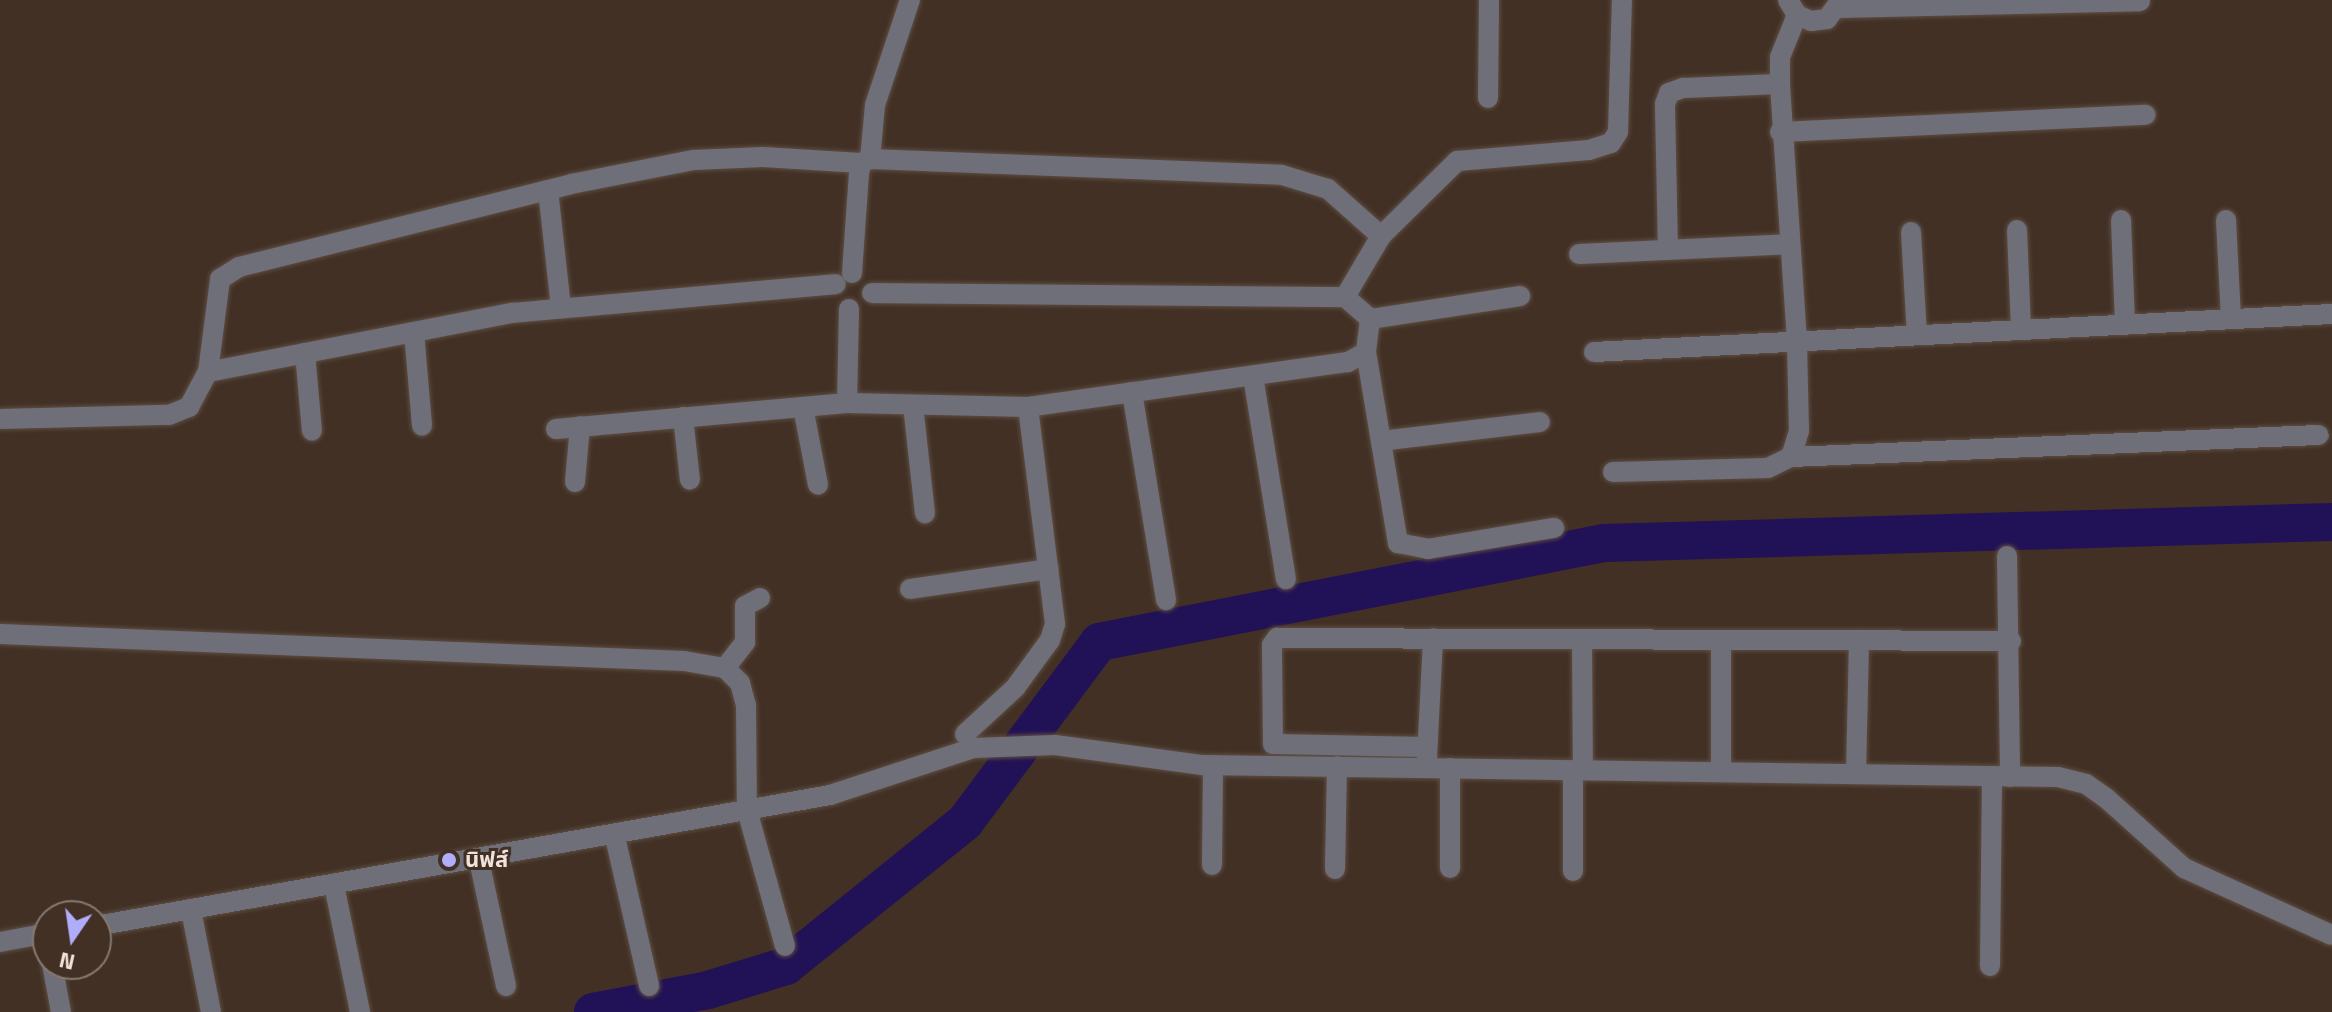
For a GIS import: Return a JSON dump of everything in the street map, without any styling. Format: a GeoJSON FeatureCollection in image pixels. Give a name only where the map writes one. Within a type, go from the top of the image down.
{"type":"FeatureCollection","features":[{"type":"Feature","properties":{"kind":"street"},"geometry":{"type":"LineString","coordinates":[[208,372],[414,332],[561,308],[844,279],[870,283],[872,293],[860,309],[849,309],[840,304],[844,279],[875,105],[910,0]]}},
{"type":"Feature","properties":{"kind":"street"},"geometry":{"type":"LineString","coordinates":[[1488,98],[1489,0]]}},
{"type":"Feature","properties":{"kind":"street"},"geometry":{"type":"LineString","coordinates":[[1345,297],[1381,236],[1457,161],[1495,154],[1599,149],[1618,132],[1622,0]]}},
{"type":"Feature","properties":{"kind":"street"},"geometry":{"type":"LineString","coordinates":[[1791,457],[1799,431],[1797,341],[1780,132],[1780,57],[1792,8],[1811,21],[1827,19],[1840,4],[2140,1]]}},
{"type":"Feature","properties":{"kind":"street"},"geometry":{"type":"LineString","coordinates":[[1668,250],[1669,93],[1683,88],[1780,84]]}},
{"type":"Feature","properties":{"kind":"street"},"geometry":{"type":"LineString","coordinates":[[1780,132],[2146,115]]}},
{"type":"Feature","properties":{"kind":"street"},"geometry":{"type":"LineString","coordinates":[[0,419],[169,415],[189,407],[208,372],[220,279],[239,267],[548,190],[693,160],[763,157],[1282,175],[1328,189],[1381,236]]}},
{"type":"Feature","properties":{"kind":"street"},"geometry":{"type":"LineString","coordinates":[[548,190],[561,308]]}},
{"type":"Feature","properties":{"kind":"street"},"geometry":{"type":"LineString","coordinates":[[2121,220],[2125,325]]}},
{"type":"Feature","properties":{"kind":"street"},"geometry":{"type":"LineString","coordinates":[[2226,220],[2231,319]]}},
{"type":"Feature","properties":{"kind":"street"},"geometry":{"type":"LineString","coordinates":[[2017,230],[2021,330]]}},
{"type":"Feature","properties":{"kind":"street"},"geometry":{"type":"LineString","coordinates":[[1911,232],[1917,335]]}},
{"type":"Feature","properties":{"kind":"street"},"geometry":{"type":"LineString","coordinates":[[1579,254],[1789,244]]}},
{"type":"Feature","properties":{"kind":"street"},"geometry":{"type":"LineString","coordinates":[[872,293],[1345,297],[1370,319]]}},
{"type":"Feature","properties":{"kind":"street"},"geometry":{"type":"LineString","coordinates":[[1370,319],[1520,296]]}},
{"type":"Feature","properties":{"kind":"street"},"geometry":{"type":"LineString","coordinates":[[847,403],[849,309]]}},
{"type":"Feature","properties":{"kind":"street"},"geometry":{"type":"LineString","coordinates":[[1594,352],[2332,314]]}},
{"type":"Feature","properties":{"kind":"street"},"geometry":{"type":"LineString","coordinates":[[1370,319],[1366,352],[1398,543],[1428,549],[1554,528]]}},
{"type":"Feature","properties":{"kind":"street"},"geometry":{"type":"LineString","coordinates":[[414,332],[422,426]]}},
{"type":"Feature","properties":{"kind":"street"},"geometry":{"type":"LineString","coordinates":[[556,429],[847,403],[1028,407],[1348,362],[1366,352]]}},
{"type":"Feature","properties":{"kind":"street"},"geometry":{"type":"LineString","coordinates":[[305,353],[312,431]]}},
{"type":"Feature","properties":{"kind":"street"},"geometry":{"type":"LineString","coordinates":[[1253,376],[1286,579]]}},
{"type":"Feature","properties":{"kind":"street"},"geometry":{"type":"LineString","coordinates":[[1132,392],[1166,600]]}},
{"type":"Feature","properties":{"kind":"street"},"geometry":{"type":"LineString","coordinates":[[913,405],[925,513]]}},
{"type":"Feature","properties":{"kind":"street"},"geometry":{"type":"LineString","coordinates":[[803,407],[818,485]]}},
{"type":"Feature","properties":{"kind":"street"},"geometry":{"type":"LineString","coordinates":[[112,923],[615,837],[890,780],[910,767],[969,741],[1015,688],[1050,640],[1055,624],[1028,407]]}},
{"type":"Feature","properties":{"kind":"street"},"geometry":{"type":"LineString","coordinates":[[683,417],[690,480]]}},
{"type":"Feature","properties":{"kind":"street"},"geometry":{"type":"LineString","coordinates":[[1381,441],[1540,422]]}},
{"type":"Feature","properties":{"kind":"street"},"geometry":{"type":"LineString","coordinates":[[575,482],[580,426]]}},
{"type":"Feature","properties":{"kind":"street"},"geometry":{"type":"LineString","coordinates":[[1613,472],[1768,468],[1791,457],[2319,435]]}},
{"type":"Feature","properties":{"kind":"street"},"geometry":{"type":"LineString","coordinates":[[1990,966],[2011,641],[2007,556]]}},
{"type":"Feature","properties":{"kind":"street"},"geometry":{"type":"LineString","coordinates":[[910,589],[1049,569]]}},
{"type":"Feature","properties":{"kind":"street"},"geometry":{"type":"LineString","coordinates":[[725,668],[745,642],[745,606],[760,598]]}},
{"type":"Feature","properties":{"kind":"street"},"geometry":{"type":"LineString","coordinates":[[0,634],[684,661],[725,668],[740,683],[746,705],[747,810],[785,946]]}},
{"type":"Feature","properties":{"kind":"street"},"geometry":{"type":"LineString","coordinates":[[2011,641],[1277,638],[1272,645],[1273,744],[1427,758],[1450,768],[2058,777],[2086,784],[2184,868],[2332,935]]}},
{"type":"Feature","properties":{"kind":"street"},"geometry":{"type":"LineString","coordinates":[[1427,758],[1433,638]]}},
{"type":"Feature","properties":{"kind":"street"},"geometry":{"type":"LineString","coordinates":[[1573,871],[1582,639]]}},
{"type":"Feature","properties":{"kind":"street"},"geometry":{"type":"LineString","coordinates":[[1721,640],[1721,772]]}},
{"type":"Feature","properties":{"kind":"street"},"geometry":{"type":"LineString","coordinates":[[1856,774],[1859,640]]}},
{"type":"Feature","properties":{"kind":"street"},"geometry":{"type":"LineString","coordinates":[[969,741],[1055,745],[1213,765],[1337,766],[1427,758]]}},
{"type":"Feature","properties":{"kind":"street"},"geometry":{"type":"LineString","coordinates":[[1212,865],[1213,765]]}},
{"type":"Feature","properties":{"kind":"street"},"geometry":{"type":"LineString","coordinates":[[1335,869],[1337,766]]}},
{"type":"Feature","properties":{"kind":"street"},"geometry":{"type":"LineString","coordinates":[[1450,768],[1450,868]]}},
{"type":"Feature","properties":{"kind":"street"},"geometry":{"type":"LineString","coordinates":[[615,837],[649,986]]}},
{"type":"Feature","properties":{"kind":"street"},"geometry":{"type":"LineString","coordinates":[[479,860],[506,986]]}},
{"type":"Feature","properties":{"kind":"street"},"geometry":{"type":"LineString","coordinates":[[334,885],[360,1012]]}},
{"type":"Feature","properties":{"kind":"street"},"geometry":{"type":"LineString","coordinates":[[191,910],[211,1012]]}},
{"type":"Feature","properties":{"kind":"street"},"geometry":{"type":"LineString","coordinates":[[0,942],[32,938]]}},
{"type":"Feature","properties":{"kind":"street"},"geometry":{"type":"LineString","coordinates":[[55,980],[61,1012]]}},
{"type":"Feature","properties":{"kind":"waterway"},"geometry":{"type":"LineString","coordinates":[[593,1012],[708,990],[786,966],[965,822],[1099,642],[1604,543],[2332,522]]}},
{"type":"Feature","properties":{"kind":"place","name":"นิฟส์"},"geometry":{"type":"Point","coordinates":[449,860]}}]}
